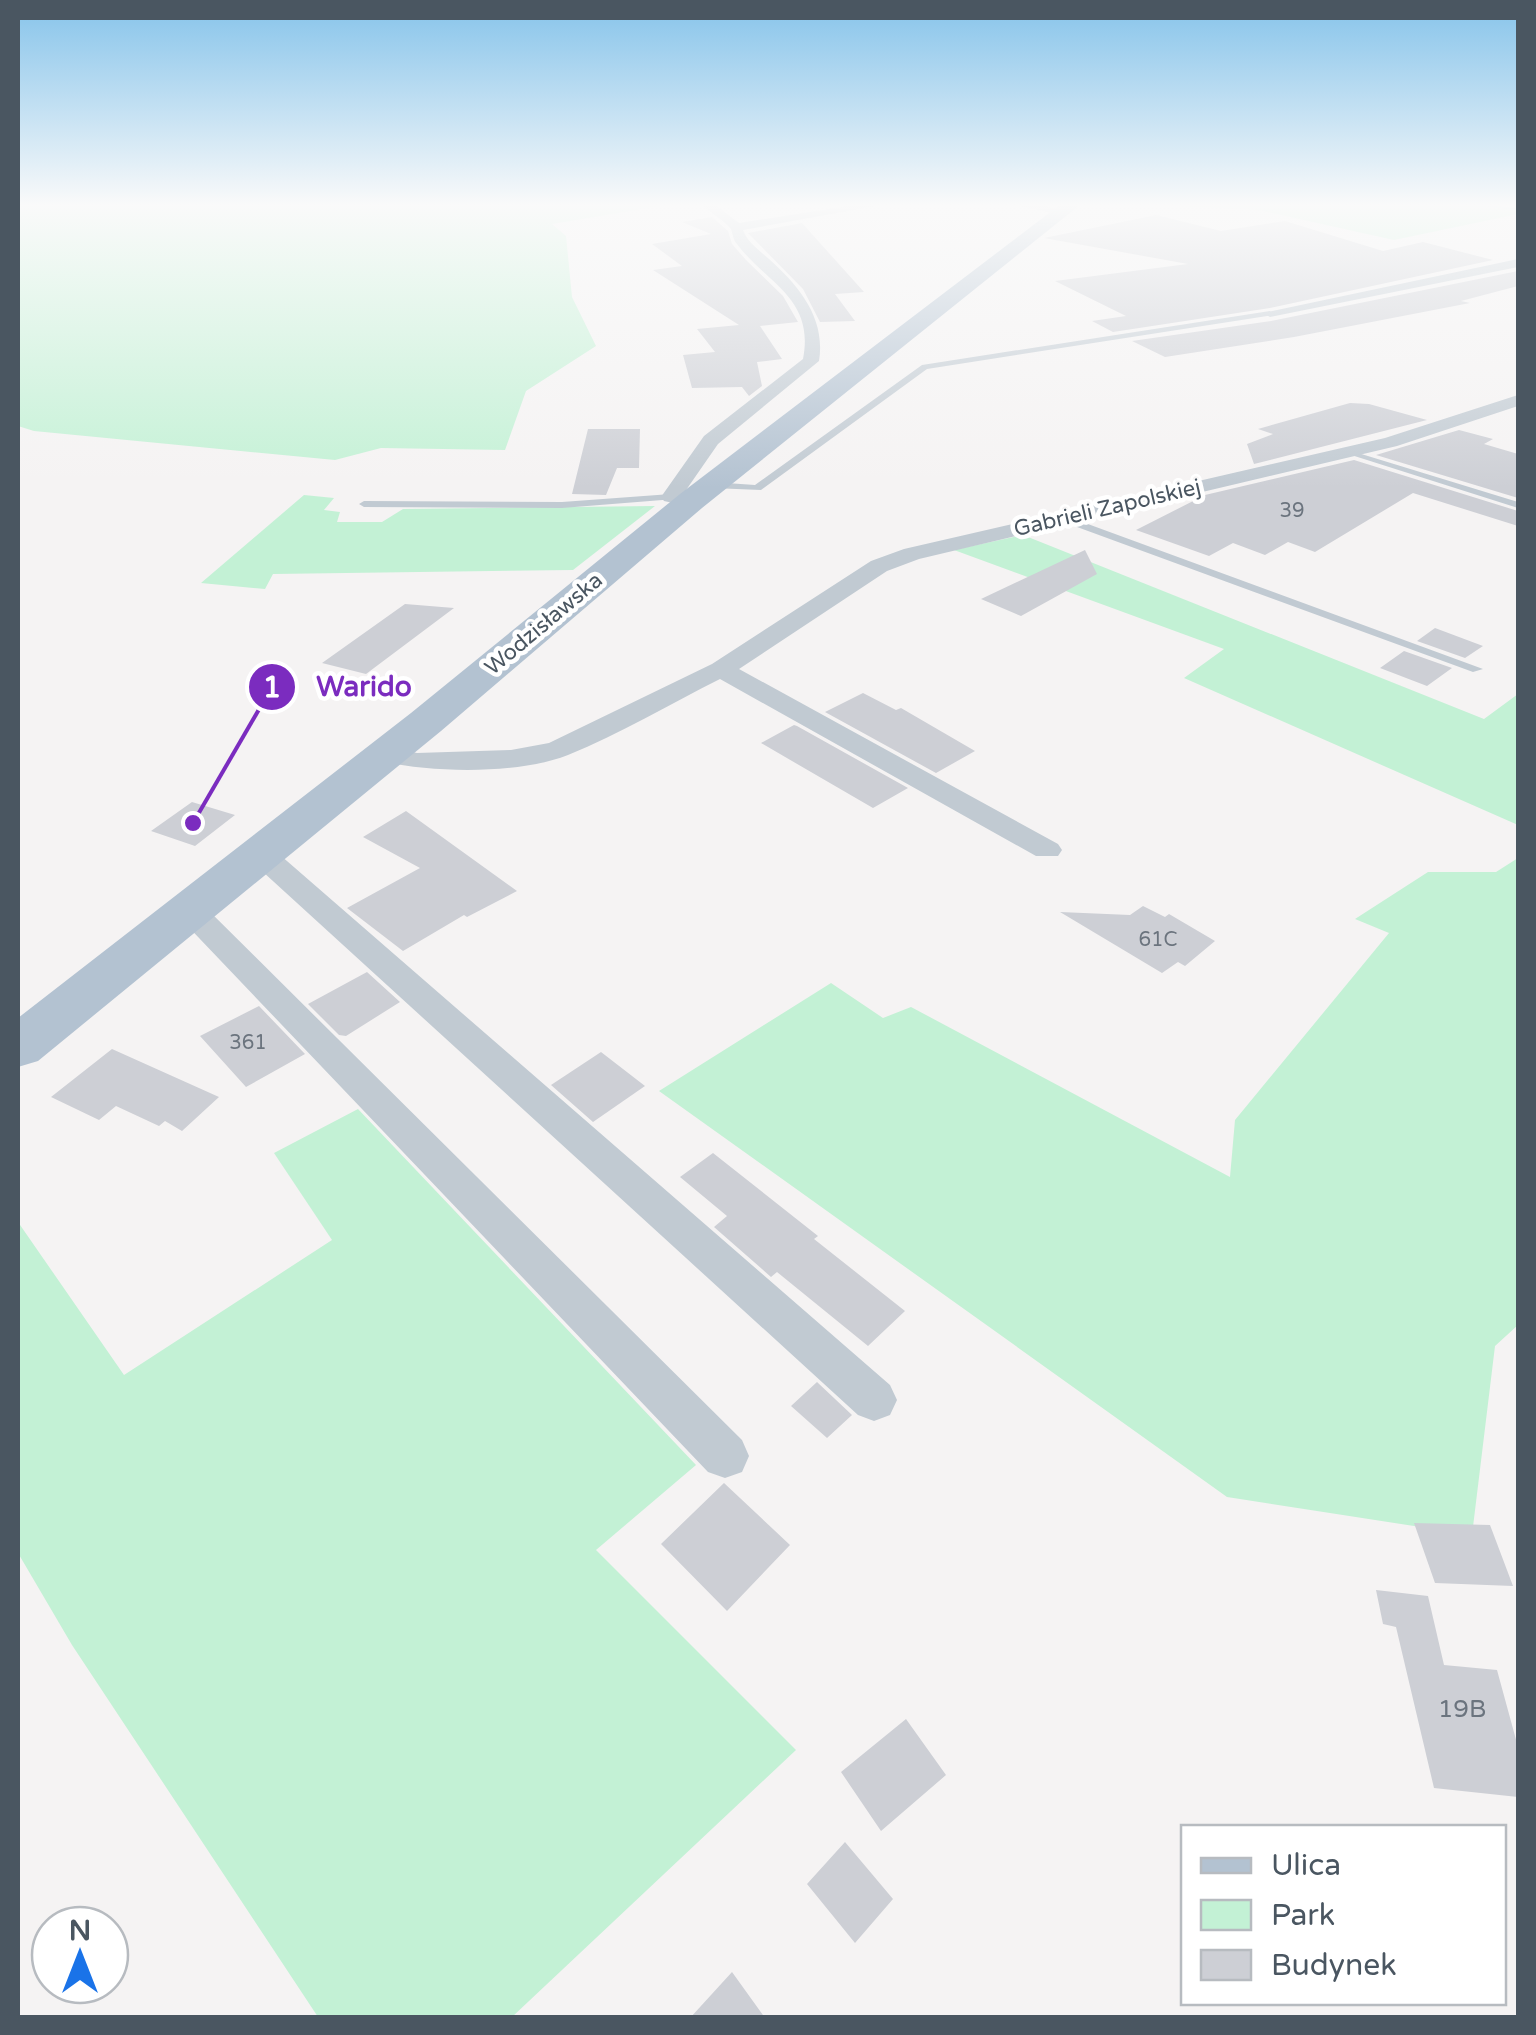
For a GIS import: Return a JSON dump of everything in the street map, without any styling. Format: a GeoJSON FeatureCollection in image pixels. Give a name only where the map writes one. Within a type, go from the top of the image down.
{"type":"FeatureCollection","features":[{"type":"Feature","properties":{"kind":"main road","name":"Wodzisławska"},"geometry":{"type":"LineString","coordinates":[[18,1048],[386,754],[691,494],[947,299]]}},
{"type":"Feature","properties":{"kind":"street"},"geometry":{"type":"LineString","coordinates":[[691,494],[711,440],[811,361],[814,353],[804,307],[798,299]]}},
{"type":"Feature","properties":{"kind":"street"},"geometry":{"type":"LineString","coordinates":[[1270,313],[1340,299]]}},
{"type":"Feature","properties":{"kind":"street","name":"Gabrieli Zapolskiej"},"geometry":{"type":"LineString","coordinates":[[386,754],[418,760],[492,758],[556,750],[720,669],[879,566],[941,546],[1348,452],[1518,400]]}},
{"type":"Feature","properties":{"kind":"street"},"geometry":{"type":"LineString","coordinates":[[720,669],[1047,850]]}},
{"type":"Feature","properties":{"kind":"street"},"geometry":{"type":"LineString","coordinates":[[262,854],[874,1400]]}},
{"type":"Feature","properties":{"kind":"street"},"geometry":{"type":"LineString","coordinates":[[190,910],[724,1456]]}},
{"type":"Feature","properties":{"kind":"lane"},"geometry":{"type":"LineString","coordinates":[[364,504],[562,506],[757,488],[925,367],[1270,313]]}},
{"type":"Feature","properties":{"kind":"lane"},"geometry":{"type":"LineString","coordinates":[[1348,452],[1518,505]]}},
{"type":"Feature","properties":{"kind":"lane"},"geometry":{"type":"LineString","coordinates":[[1062,518],[1477,669]]}},
{"type":"Feature","properties":{"kind":"green space"},"geometry":{"type":"Polygon","coordinates":[[[18,299],[573,299],[596,346],[526,391],[505,450],[381,448],[335,460],[34,431],[18,426],[18,299]]]}},
{"type":"Feature","properties":{"kind":"green space"},"geometry":{"type":"Polygon","coordinates":[[[304,495],[334,498],[324,510],[340,512],[337,522],[382,522],[403,509],[655,506],[573,570],[273,574],[265,589],[201,583],[304,495]]]}},
{"type":"Feature","properties":{"kind":"green space"},"geometry":{"type":"Polygon","coordinates":[[[1023,535],[1484,719],[1518,694],[1518,825],[1184,678],[1224,649],[954,550],[1023,535]]]}},
{"type":"Feature","properties":{"kind":"green space"},"geometry":{"type":"Polygon","coordinates":[[[1518,858],[1518,1325],[1495,1346],[1472,1535],[1227,1497],[659,1091],[831,983],[883,1018],[911,1007],[1230,1177],[1235,1120],[1389,933],[1355,919],[1428,872],[1496,872],[1518,858]]]}},
{"type":"Feature","properties":{"kind":"green space"},"geometry":{"type":"Polygon","coordinates":[[[358,1109],[696,1465],[596,1550],[796,1750],[512,2017],[318,2017],[72,1645],[18,1553],[18,1222],[124,1375],[332,1240],[274,1153],[358,1109]]]}},
{"type":"Feature","properties":{"kind":"building"},"geometry":{"type":"Polygon","coordinates":[[[698,299],[785,299],[798,322],[760,326],[782,359],[757,362],[762,386],[749,396],[742,387],[692,388],[683,355],[715,352],[697,329],[739,325],[698,299]]]}},
{"type":"Feature","properties":{"kind":"building"},"geometry":{"type":"Polygon","coordinates":[[[808,299],[839,299],[855,321],[820,322],[808,299]]]}},
{"type":"Feature","properties":{"kind":"building"},"geometry":{"type":"Polygon","coordinates":[[[1091,299],[1312,299],[1113,332],[1092,321],[1126,316],[1091,299]]]}},
{"type":"Feature","properties":{"kind":"building"},"geometry":{"type":"Polygon","coordinates":[[[1380,299],[1469,299],[1461,301],[1470,303],[1165,357],[1132,341],[1271,321],[1380,299]]]}},
{"type":"Feature","properties":{"kind":"building"},"geometry":{"type":"Polygon","coordinates":[[[1350,403],[1369,404],[1427,420],[1254,464],[1247,444],[1273,434],[1258,429],[1350,403]]]}},
{"type":"Feature","properties":{"kind":"building"},"geometry":{"type":"Polygon","coordinates":[[[588,429],[640,429],[639,468],[617,468],[606,495],[572,494],[588,429]]]}},
{"type":"Feature","properties":{"kind":"building"},"geometry":{"type":"Polygon","coordinates":[[[1459,430],[1493,439],[1484,444],[1518,454],[1518,498],[1376,455],[1459,430]]]}},
{"type":"Feature","properties":{"kind":"building"},"geometry":{"type":"Polygon","coordinates":[[[1354,460],[1518,511],[1518,526],[1413,493],[1315,552],[1288,542],[1265,555],[1233,543],[1209,556],[1136,530],[1205,495],[1354,460]]]}},
{"type":"Feature","properties":{"kind":"building"},"geometry":{"type":"Polygon","coordinates":[[[1085,550],[1097,574],[1021,616],[981,599],[1085,550]]]}},
{"type":"Feature","properties":{"kind":"building"},"geometry":{"type":"Polygon","coordinates":[[[405,604],[454,608],[366,674],[322,663],[405,604]]]}},
{"type":"Feature","properties":{"kind":"building"},"geometry":{"type":"Polygon","coordinates":[[[1435,628],[1483,646],[1465,658],[1417,641],[1435,628]]]}},
{"type":"Feature","properties":{"kind":"building"},"geometry":{"type":"Polygon","coordinates":[[[1404,651],[1452,668],[1427,686],[1380,668],[1404,651]]]}},
{"type":"Feature","properties":{"kind":"building"},"geometry":{"type":"Polygon","coordinates":[[[863,693],[896,710],[901,708],[975,751],[936,773],[825,712],[863,693]]]}},
{"type":"Feature","properties":{"kind":"building"},"geometry":{"type":"Polygon","coordinates":[[[794,725],[908,788],[873,808],[761,743],[794,725]]]}},
{"type":"Feature","properties":{"kind":"building"},"geometry":{"type":"Polygon","coordinates":[[[192,802],[235,815],[195,846],[151,831],[192,802]]]}},
{"type":"Feature","properties":{"kind":"building"},"geometry":{"type":"Polygon","coordinates":[[[406,811],[517,891],[467,917],[464,915],[403,951],[347,908],[420,868],[363,837],[406,811]]]}},
{"type":"Feature","properties":{"kind":"building"},"geometry":{"type":"Polygon","coordinates":[[[1143,906],[1165,917],[1169,914],[1215,941],[1185,966],[1178,962],[1162,973],[1060,912],[1130,915],[1143,906]]]}},
{"type":"Feature","properties":{"kind":"building"},"geometry":{"type":"Polygon","coordinates":[[[367,972],[400,1002],[346,1036],[339,1035],[308,1004],[367,972]]]}},
{"type":"Feature","properties":{"kind":"building"},"geometry":{"type":"Polygon","coordinates":[[[259,1006],[305,1054],[246,1087],[200,1036],[259,1006]]]}},
{"type":"Feature","properties":{"kind":"building"},"geometry":{"type":"Polygon","coordinates":[[[112,1049],[219,1097],[182,1131],[165,1121],[159,1126],[116,1106],[99,1120],[51,1097],[112,1049]]]}},
{"type":"Feature","properties":{"kind":"building"},"geometry":{"type":"Polygon","coordinates":[[[601,1052],[645,1086],[593,1122],[551,1085],[601,1052]]]}},
{"type":"Feature","properties":{"kind":"building"},"geometry":{"type":"Polygon","coordinates":[[[713,1153],[905,1311],[868,1346],[777,1272],[771,1277],[714,1227],[727,1216],[680,1177],[713,1153]]]}},
{"type":"Feature","properties":{"kind":"building"},"geometry":{"type":"Polygon","coordinates":[[[817,1382],[852,1415],[827,1438],[791,1406],[817,1382]]]}},
{"type":"Feature","properties":{"kind":"building"},"geometry":{"type":"Polygon","coordinates":[[[724,1483],[790,1545],[727,1611],[661,1544],[724,1483]]]}},
{"type":"Feature","properties":{"kind":"building"},"geometry":{"type":"Polygon","coordinates":[[[1414,1523],[1490,1525],[1513,1586],[1435,1583],[1414,1523]]]}},
{"type":"Feature","properties":{"kind":"building"},"geometry":{"type":"Polygon","coordinates":[[[1376,1590],[1428,1596],[1444,1665],[1497,1670],[1518,1747],[1518,1797],[1434,1788],[1396,1627],[1383,1624],[1376,1590]]]}},
{"type":"Feature","properties":{"kind":"building"},"geometry":{"type":"Polygon","coordinates":[[[906,1719],[946,1775],[881,1831],[841,1772],[906,1719]]]}},
{"type":"Feature","properties":{"kind":"building"},"geometry":{"type":"Polygon","coordinates":[[[845,1842],[893,1899],[855,1943],[807,1884],[845,1842]]]}},
{"type":"Feature","properties":{"kind":"building"},"geometry":{"type":"Polygon","coordinates":[[[732,1972],[765,2018],[690,2018],[732,1972]]]}},
{"type":"Feature","properties":{"kind":"place","name":"Warido"},"geometry":{"type":"Point","coordinates":[193,823]}}]}
